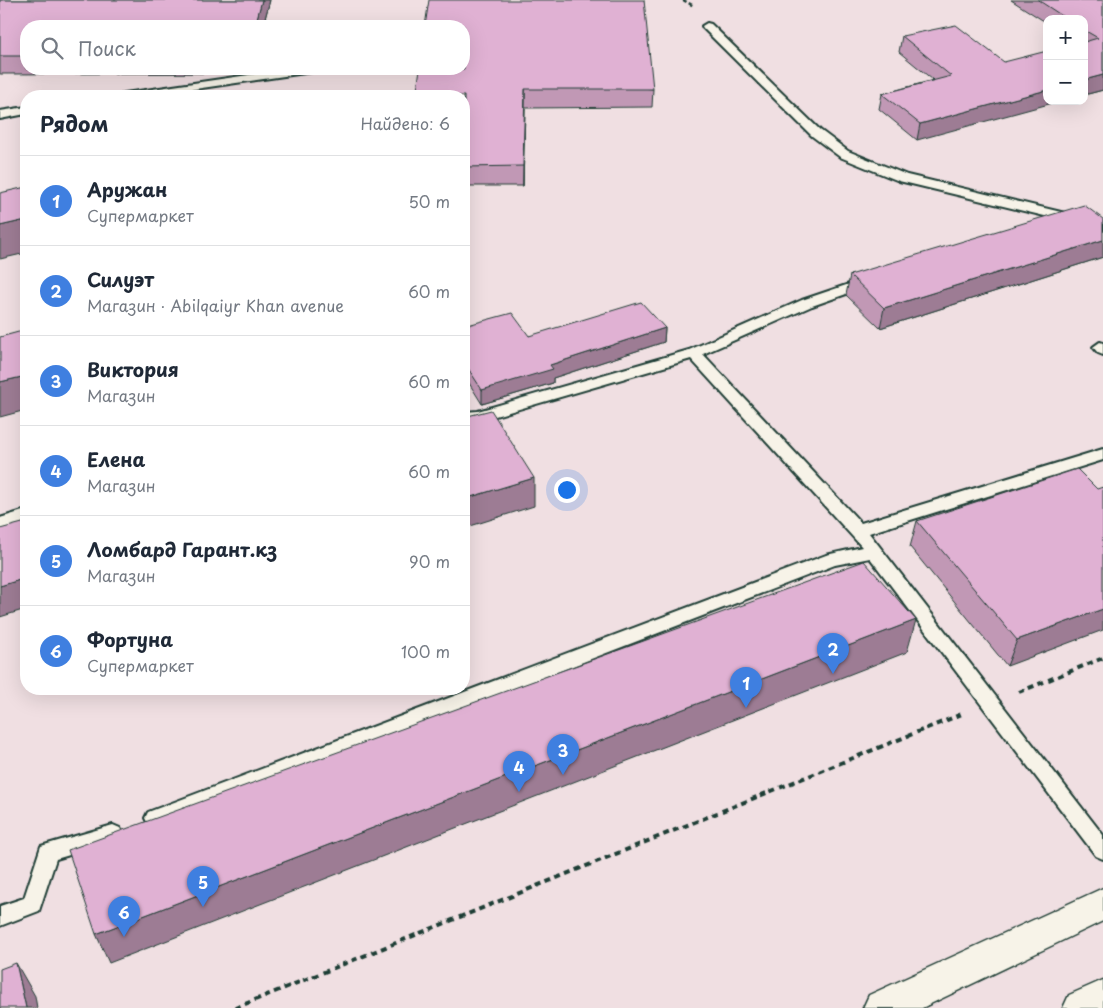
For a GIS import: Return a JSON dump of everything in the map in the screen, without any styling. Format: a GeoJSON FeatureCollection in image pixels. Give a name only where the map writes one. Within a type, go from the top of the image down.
{"type":"FeatureCollection","features":[{"type":"Feature","properties":{"kind":"main road"},"geometry":{"type":"LineString","coordinates":[[882,1008],[1103,904]]}},
{"type":"Feature","properties":{"kind":"main road"},"geometry":{"type":"LineString","coordinates":[[1082,1008],[1103,998]]}},
{"type":"Feature","properties":{"kind":"lane"},"geometry":{"type":"LineString","coordinates":[[707,26],[816,133],[844,154],[903,178],[1077,218],[1103,226]]}},
{"type":"Feature","properties":{"kind":"lane"},"geometry":{"type":"LineString","coordinates":[[167,90],[270,75]]}},
{"type":"Feature","properties":{"kind":"lane"},"geometry":{"type":"LineString","coordinates":[[0,114],[20,112]]}},
{"type":"Feature","properties":{"kind":"lane"},"geometry":{"type":"LineString","coordinates":[[1050,226],[1077,218]]}},
{"type":"Feature","properties":{"kind":"lane"},"geometry":{"type":"LineString","coordinates":[[470,417],[478,416],[694,353],[807,303],[878,278]]}},
{"type":"Feature","properties":{"kind":"lane"},"geometry":{"type":"LineString","coordinates":[[694,353],[858,530],[1103,850]]}},
{"type":"Feature","properties":{"kind":"lane"},"geometry":{"type":"LineString","coordinates":[[858,530],[1103,454]]}},
{"type":"Feature","properties":{"kind":"lane"},"geometry":{"type":"LineString","coordinates":[[0,524],[20,518]]}},
{"type":"Feature","properties":{"kind":"lane"},"geometry":{"type":"LineString","coordinates":[[0,916],[32,904],[48,852],[132,827],[832,559],[874,551]]}},
{"type":"Feature","properties":{"kind":"path"},"geometry":{"type":"LineString","coordinates":[[235,1008],[1103,658]]}},
{"type":"Feature","properties":{"kind":"building"},"geometry":{"type":"Polygon","coordinates":[[[0,0],[262,0],[257,20],[20,20],[20,56],[0,56],[0,0]]]}},
{"type":"Feature","properties":{"kind":"building"},"geometry":{"type":"Polygon","coordinates":[[[429,0],[644,0],[653,89],[525,89],[523,166],[470,167],[470,90],[417,90],[419,75],[470,75],[470,20],[426,20],[429,0]]]}},
{"type":"Feature","properties":{"kind":"building"},"geometry":{"type":"Polygon","coordinates":[[[1038,0],[1103,0],[1103,75],[1088,79],[1088,41],[1098,38],[1088,32],[1088,15],[1061,15],[1038,0]]]}},
{"type":"Feature","properties":{"kind":"building"},"geometry":{"type":"Polygon","coordinates":[[[956,25],[1004,62],[1043,52],[1043,91],[920,124],[882,94],[951,76],[902,36],[956,25]]]}},
{"type":"Feature","properties":{"kind":"building"},"geometry":{"type":"Polygon","coordinates":[[[20,188],[20,221],[0,226],[0,193],[20,188]]]}},
{"type":"Feature","properties":{"kind":"building"},"geometry":{"type":"Polygon","coordinates":[[[1084,205],[1103,219],[1103,240],[884,308],[850,275],[1084,205]]]}},
{"type":"Feature","properties":{"kind":"building"},"geometry":{"type":"Polygon","coordinates":[[[641,302],[665,328],[550,365],[553,369],[482,390],[470,371],[470,324],[512,313],[529,336],[641,302]]]}},
{"type":"Feature","properties":{"kind":"building"},"geometry":{"type":"Polygon","coordinates":[[[20,332],[20,377],[0,382],[0,337],[20,332]]]}},
{"type":"Feature","properties":{"kind":"building"},"geometry":{"type":"Polygon","coordinates":[[[491,410],[534,478],[470,497],[470,415],[491,410]]]}},
{"type":"Feature","properties":{"kind":"building"},"geometry":{"type":"Polygon","coordinates":[[[1077,469],[1097,489],[1103,487],[1103,609],[1017,640],[917,521],[1077,469]]]}},
{"type":"Feature","properties":{"kind":"building"},"geometry":{"type":"Polygon","coordinates":[[[20,524],[20,580],[0,586],[0,529],[20,524]]]}},
{"type":"Feature","properties":{"kind":"building"},"geometry":{"type":"Polygon","coordinates":[[[864,561],[916,620],[96,934],[68,850],[864,561]]]}},
{"type":"Feature","properties":{"kind":"building"},"geometry":{"type":"Polygon","coordinates":[[[16,963],[26,1008],[0,1008],[0,969],[16,963]]]}},
{"type":"Feature","properties":{"kind":"place","name":"Силуэт"},"geometry":{"type":"Point","coordinates":[833,674]}},
{"type":"Feature","properties":{"kind":"place","name":"Аружан"},"geometry":{"type":"Point","coordinates":[746,708]}},
{"type":"Feature","properties":{"kind":"place","name":"Виктория"},"geometry":{"type":"Point","coordinates":[563,775]}},
{"type":"Feature","properties":{"kind":"place","name":"Елена"},"geometry":{"type":"Point","coordinates":[519,792]}},
{"type":"Feature","properties":{"kind":"place","name":"Ломбард Гарант.кз"},"geometry":{"type":"Point","coordinates":[203,907]}},
{"type":"Feature","properties":{"kind":"place","name":"Фортуна"},"geometry":{"type":"Point","coordinates":[124,937]}}]}
